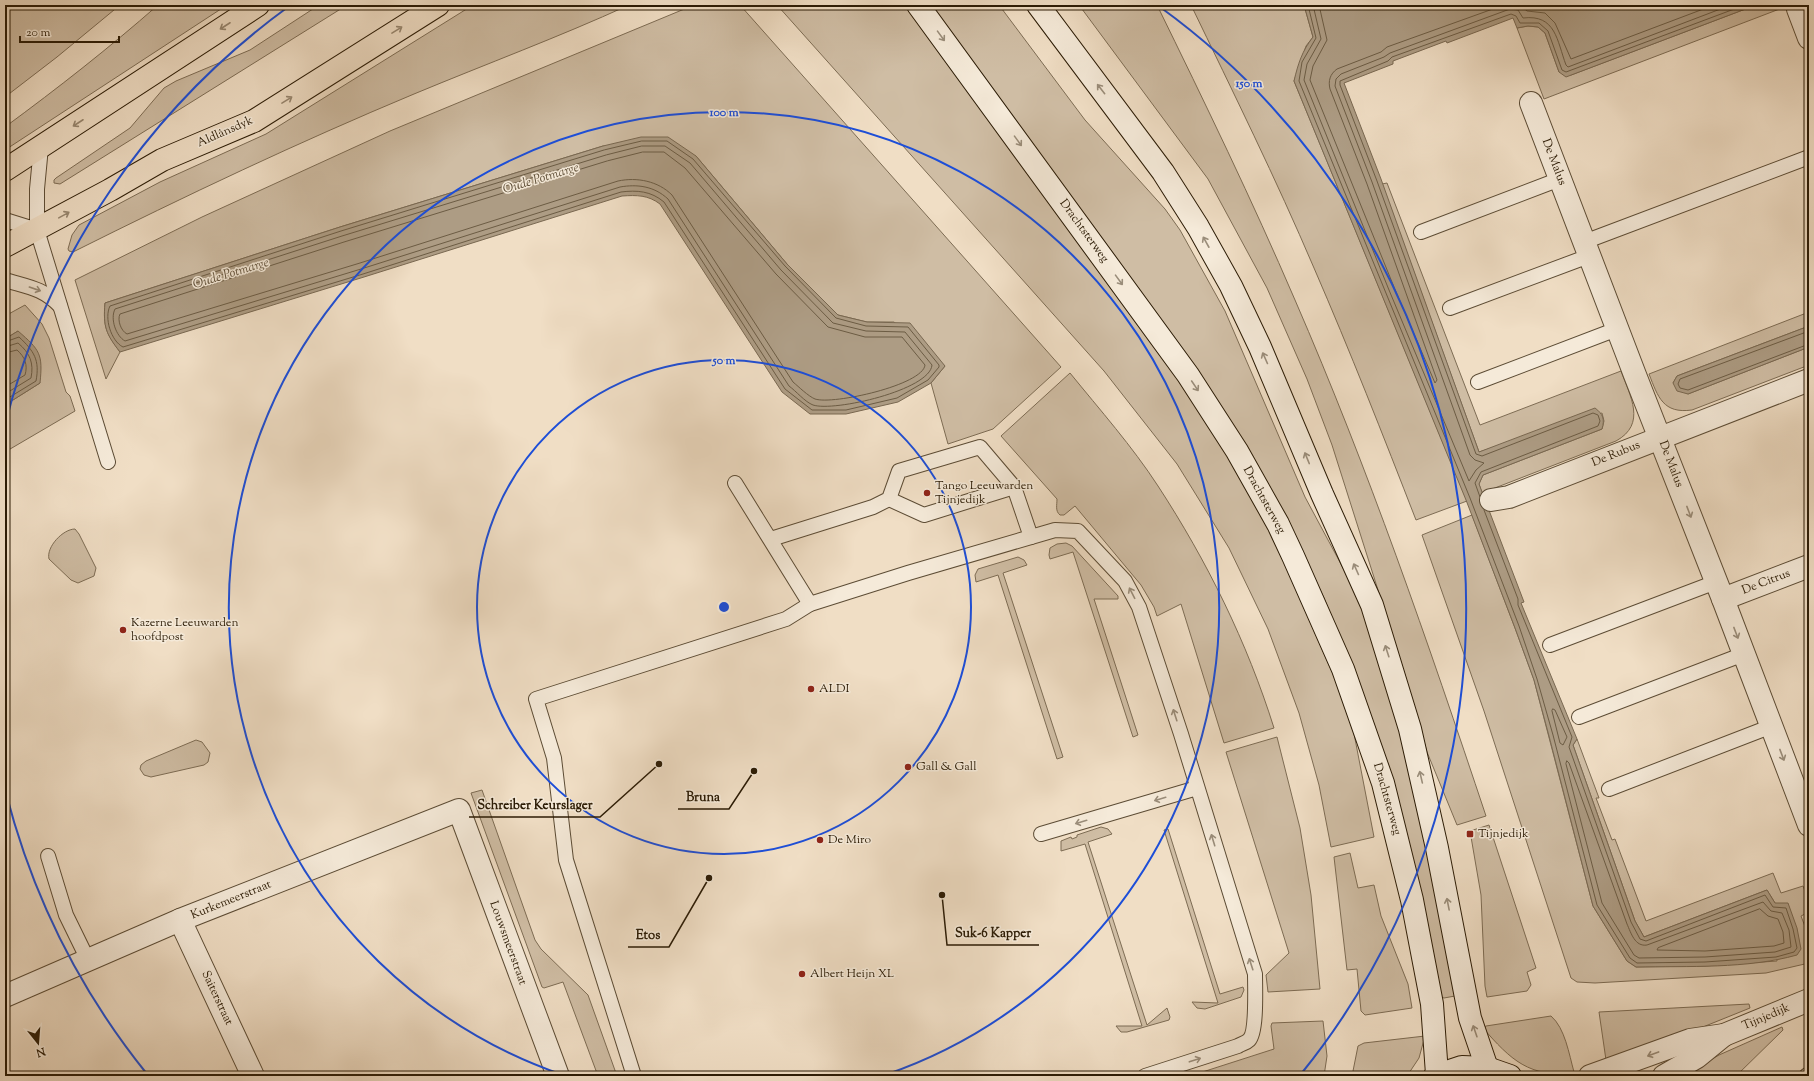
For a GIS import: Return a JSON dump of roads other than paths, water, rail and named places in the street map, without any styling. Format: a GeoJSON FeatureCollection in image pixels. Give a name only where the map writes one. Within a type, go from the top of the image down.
{"type":"FeatureCollection","features":[{"type":"Feature","properties":{"kind":"main road"},"geometry":{"type":"LineString","coordinates":[[5,170],[258,5]]}},
{"type":"Feature","properties":{"kind":"main road","name":"Aldlânsdyk"},"geometry":{"type":"LineString","coordinates":[[5,246],[162,160],[254,121],[438,5]]}},
{"type":"Feature","properties":{"kind":"street","name":"Drachtsterweg"},"geometry":{"type":"LineString","coordinates":[[918,5],[1188,375],[1237,451],[1278,524],[1343,669],[1383,783],[1412,900],[1432,1004],[1436,1075]]}},
{"type":"Feature","properties":{"kind":"street"},"geometry":{"type":"LineString","coordinates":[[1038,5],[1150,154],[1198,227],[1230,286],[1260,347],[1322,494],[1372,605],[1410,729],[1437,848],[1470,1018],[1487,1068]]}},
{"type":"Feature","properties":{"kind":"street"},"geometry":{"type":"LineString","coordinates":[[1798,9],[1809,38]]}},
{"type":"Feature","properties":{"kind":"street","name":"De Malus"},"geometry":{"type":"LineString","coordinates":[[1532,104],[1617,329],[1720,590],[1809,825]]}},
{"type":"Feature","properties":{"kind":"street","name":"De Rubus"},"geometry":{"type":"LineString","coordinates":[[1490,500],[1509,497],[1660,436],[1809,380]]}},
{"type":"Feature","properties":{"kind":"street","name":"De Citrus"},"geometry":{"type":"LineString","coordinates":[[1720,590],[1809,566]]}},
{"type":"Feature","properties":{"kind":"street","name":"Kurkemeerstraat"},"geometry":{"type":"LineString","coordinates":[[5,996],[180,920],[459,810]]}},
{"type":"Feature","properties":{"kind":"street","name":"Louwsmeerstraat"},"geometry":{"type":"LineString","coordinates":[[459,810],[558,1076]]}},
{"type":"Feature","properties":{"kind":"street","name":"Saiterstraat"},"geometry":{"type":"LineString","coordinates":[[180,920],[253,1076]]}},
{"type":"Feature","properties":{"kind":"street","name":"Tijnjedijk"},"geometry":{"type":"LineString","coordinates":[[1590,1076],[1690,1040],[1724,1035],[1809,1000]]}},
{"type":"Feature","properties":{"kind":"street","name":"Tijnjedijk"},"geometry":{"type":"LineString","coordinates":[[1664,1076],[1697,1057],[1724,1035]]}},
{"type":"Feature","properties":{"kind":"street"},"geometry":{"type":"LineString","coordinates":[[1436,1075],[1462,1068],[1487,1068],[1510,1076]]}},
{"type":"Feature","properties":{"kind":"lane"},"geometry":{"type":"LineString","coordinates":[[41,147],[37,188],[36,230],[108,462]]}},
{"type":"Feature","properties":{"kind":"lane"},"geometry":{"type":"LineString","coordinates":[[1450,308],[1587,249],[1809,157]]}},
{"type":"Feature","properties":{"kind":"lane"},"geometry":{"type":"LineString","coordinates":[[1421,232],[1560,179]]}},
{"type":"Feature","properties":{"kind":"lane"},"geometry":{"type":"LineString","coordinates":[[5,220],[36,230]]}},
{"type":"Feature","properties":{"kind":"lane"},"geometry":{"type":"LineString","coordinates":[[5,280],[49,295],[60,306]]}},
{"type":"Feature","properties":{"kind":"lane"},"geometry":{"type":"LineString","coordinates":[[1478,382],[1617,329]]}},
{"type":"Feature","properties":{"kind":"lane"},"geometry":{"type":"LineString","coordinates":[[771,539],[873,507],[889,499],[899,471],[980,447],[1014,487],[1031,537]]}},
{"type":"Feature","properties":{"kind":"lane"},"geometry":{"type":"LineString","coordinates":[[735,483],[810,604]]}},
{"type":"Feature","properties":{"kind":"lane"},"geometry":{"type":"LineString","coordinates":[[889,499],[924,515],[1014,487]]}},
{"type":"Feature","properties":{"kind":"lane"},"geometry":{"type":"LineString","coordinates":[[634,1076],[566,860],[554,758],[536,699],[786,619],[810,604],[908,573],[1055,530],[1078,531],[1125,581],[1139,607],[1197,788],[1254,974],[1256,1002],[1253,1031],[1249,1040],[1238,1046],[1145,1076]]}},
{"type":"Feature","properties":{"kind":"lane"},"geometry":{"type":"LineString","coordinates":[[1550,645],[1720,590]]}},
{"type":"Feature","properties":{"kind":"lane"},"geometry":{"type":"LineString","coordinates":[[1579,717],[1744,654]]}},
{"type":"Feature","properties":{"kind":"lane"},"geometry":{"type":"LineString","coordinates":[[1609,790],[1772,726]]}},
{"type":"Feature","properties":{"kind":"lane"},"geometry":{"type":"LineString","coordinates":[[1041,834],[1197,788]]}},
{"type":"Feature","properties":{"kind":"lane"},"geometry":{"type":"LineString","coordinates":[[48,856],[66,915],[88,960]]}},
{"type":"Feature","properties":{"kind":"water"},"geometry":{"type":"Polygon","coordinates":[[[1304,5],[1756,5],[1566,77],[1559,72],[1545,33],[1538,27],[1528,26],[1517,28],[1513,18],[1447,43],[1446,41],[1393,61],[1393,64],[1344,83],[1381,179],[1479,452],[1595,408],[1603,417],[1602,429],[1483,475],[1479,484],[1524,602],[1521,603],[1577,739],[1573,745],[1635,921],[1644,937],[1767,890],[1775,903],[1788,903],[1797,928],[1801,949],[1797,955],[1758,963],[1738,965],[1636,967],[1627,961],[1593,906],[1534,680],[1466,500],[1294,81],[1301,58],[1313,37],[1304,5]]]}},
{"type":"Feature","properties":{"kind":"water","name":"Oude Potmarge"},"geometry":{"type":"Polygon","coordinates":[[[641,137],[668,137],[696,156],[787,264],[838,315],[867,322],[910,323],[945,366],[931,383],[898,402],[846,414],[810,414],[782,392],[660,204],[647,197],[637,196],[622,196],[120,352],[106,330],[105,303],[340,227],[603,146],[641,137]]]}},
{"type":"Feature","properties":{"kind":"water"},"geometry":{"type":"Polygon","coordinates":[[[1809,326],[1809,347],[1688,394],[1677,391],[1673,383],[1677,376],[1809,326]]]}},
{"type":"Feature","properties":{"kind":"water"},"geometry":{"type":"Polygon","coordinates":[[[18,331],[31,343],[38,353],[41,365],[40,383],[5,405],[5,339],[18,331]]]}},
{"type":"Feature","properties":{"kind":"place","name":"Tango Leeuwarden Tijnjedijk"},"geometry":{"type":"Point","coordinates":[927,493]}},
{"type":"Feature","properties":{"kind":"place","name":"Kazerne Leeuwarden hoofdpost"},"geometry":{"type":"Point","coordinates":[123,630]}},
{"type":"Feature","properties":{"kind":"place","name":"ALDI"},"geometry":{"type":"Point","coordinates":[811,689]}},
{"type":"Feature","properties":{"kind":"place","name":"Schreiber Keurslager"},"geometry":{"type":"Point","coordinates":[659,764]}},
{"type":"Feature","properties":{"kind":"place","name":"Gall & Gall"},"geometry":{"type":"Point","coordinates":[908,767]}},
{"type":"Feature","properties":{"kind":"place","name":"Bruna"},"geometry":{"type":"Point","coordinates":[754,771]}},
{"type":"Feature","properties":{"kind":"place","name":"Tijnjedijk"},"geometry":{"type":"Point","coordinates":[1470,834]}},
{"type":"Feature","properties":{"kind":"place","name":"De Miro"},"geometry":{"type":"Point","coordinates":[820,840]}},
{"type":"Feature","properties":{"kind":"place","name":"Etos"},"geometry":{"type":"Point","coordinates":[709,878]}},
{"type":"Feature","properties":{"kind":"place","name":"Suk-6 Kapper"},"geometry":{"type":"Point","coordinates":[942,895]}},
{"type":"Feature","properties":{"kind":"place","name":"Albert Heijn XL"},"geometry":{"type":"Point","coordinates":[802,974]}}]}
